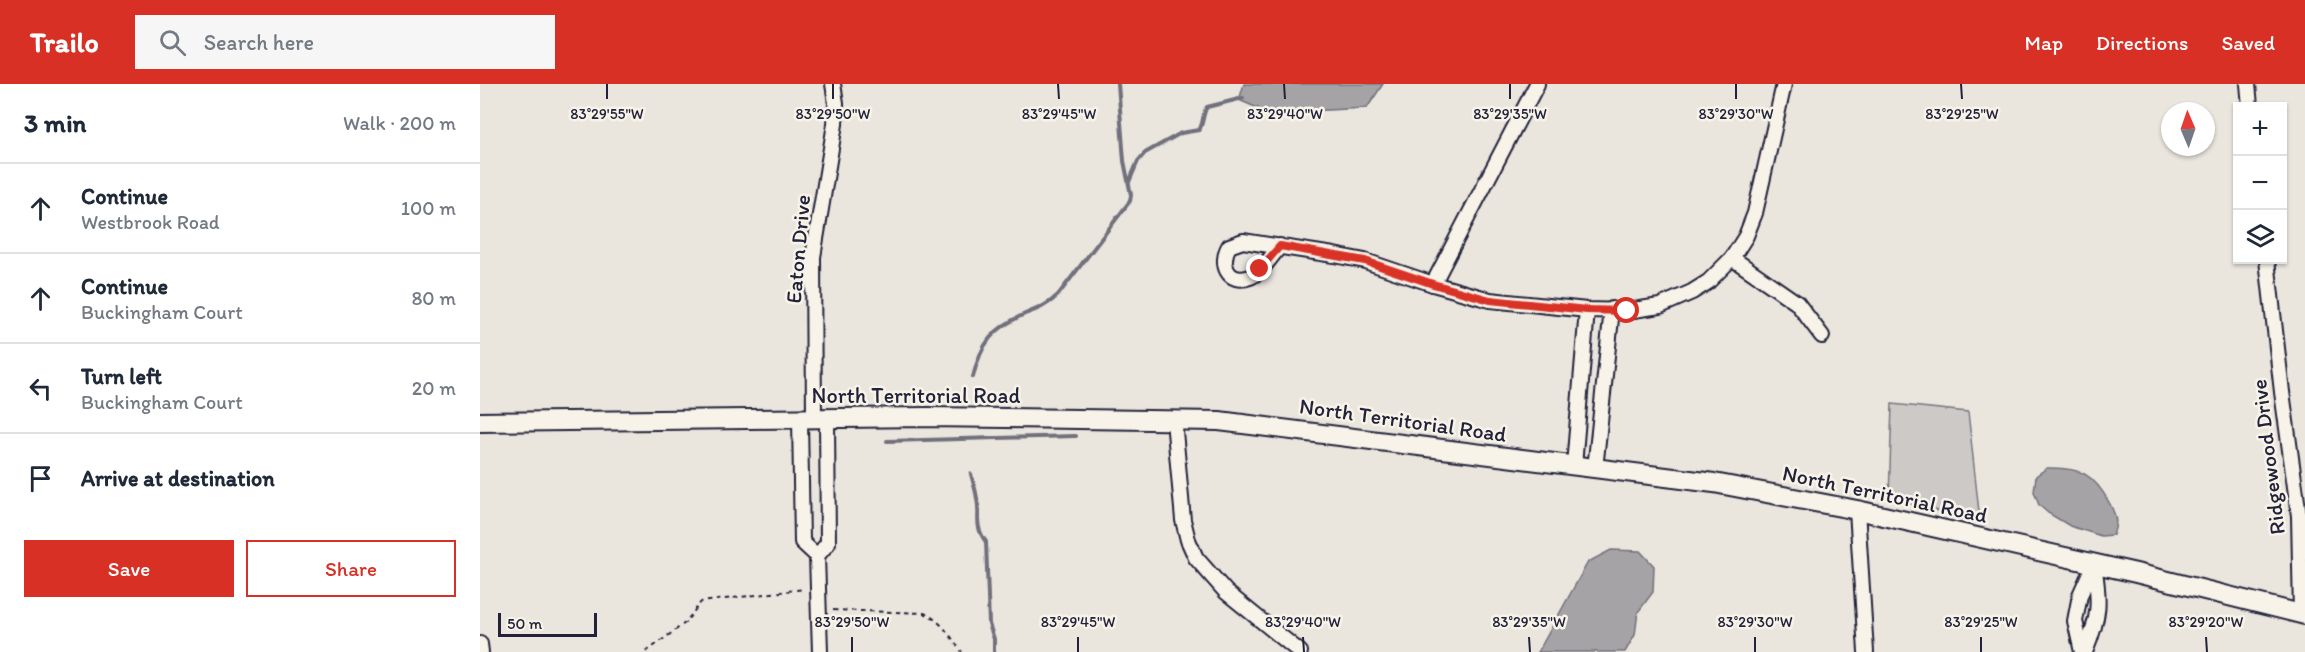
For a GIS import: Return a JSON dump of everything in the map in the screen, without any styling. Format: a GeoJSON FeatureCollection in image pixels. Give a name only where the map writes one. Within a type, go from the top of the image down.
{"type":"FeatureCollection","features":[{"type":"Feature","properties":{"kind":"main road","name":"North Territorial Road"},"geometry":{"type":"LineString","coordinates":[[480,422],[673,418],[927,417],[1219,421],[1714,483],[1857,510],[2303,614]]}},
{"type":"Feature","properties":{"kind":"street","name":"Eaton Drive"},"geometry":{"type":"LineString","coordinates":[[813,419],[813,257],[835,124],[836,103],[833,84]]}},
{"type":"Feature","properties":{"kind":"street"},"geometry":{"type":"LineString","coordinates":[[1433,284],[1538,84]]}},
{"type":"Feature","properties":{"kind":"street"},"geometry":{"type":"LineString","coordinates":[[1280,246],[1365,261],[1490,300],[1587,310],[1641,310],[1678,300],[1708,282],[1732,258],[1746,236],[1755,213],[1784,84]]}},
{"type":"Feature","properties":{"kind":"street"},"geometry":{"type":"LineString","coordinates":[[2248,84],[2250,102]]}},
{"type":"Feature","properties":{"kind":"street"},"geometry":{"type":"LineString","coordinates":[[1732,258],[1797,303],[1822,336]]}},
{"type":"Feature","properties":{"kind":"street","name":"Ridgewood Drive"},"geometry":{"type":"LineString","coordinates":[[2267,264],[2299,516],[2303,614]]}},
{"type":"Feature","properties":{"kind":"street"},"geometry":{"type":"LineString","coordinates":[[1595,469],[1612,309]]}},
{"type":"Feature","properties":{"kind":"street"},"geometry":{"type":"LineString","coordinates":[[1574,466],[1587,310]]}},
{"type":"Feature","properties":{"kind":"street"},"geometry":{"type":"LineString","coordinates":[[813,419],[802,542],[817,556]]}},
{"type":"Feature","properties":{"kind":"street"},"geometry":{"type":"LineString","coordinates":[[813,419],[828,543],[817,556],[820,652]]}},
{"type":"Feature","properties":{"kind":"street"},"geometry":{"type":"LineString","coordinates":[[1174,420],[1183,520],[1196,558],[1226,592],[1300,652]]}},
{"type":"Feature","properties":{"kind":"street"},"geometry":{"type":"LineString","coordinates":[[1857,510],[1866,652]]}},
{"type":"Feature","properties":{"kind":"street"},"geometry":{"type":"LineString","coordinates":[[2084,652],[2095,627],[2099,598],[2094,564]]}},
{"type":"Feature","properties":{"kind":"street"},"geometry":{"type":"LineString","coordinates":[[2084,652],[2075,621],[2080,595],[2094,564]]}},
{"type":"Feature","properties":{"kind":"street"},"geometry":{"type":"LineString","coordinates":[[480,644],[481,652]]}},
{"type":"Feature","properties":{"kind":"shaded area"},"geometry":{"type":"Polygon","coordinates":[[[1244,84],[1383,84],[1367,108],[1269,113],[1239,100],[1244,84]]]}},
{"type":"Feature","properties":{"kind":"shaded area"},"geometry":{"type":"Polygon","coordinates":[[[1892,404],[1968,412],[1980,521],[1889,499],[1892,404]]]}},
{"type":"Feature","properties":{"kind":"shaded area"},"geometry":{"type":"Polygon","coordinates":[[[2047,468],[2078,471],[2092,479],[2114,512],[2116,523],[2113,535],[2101,536],[2070,526],[2039,505],[2034,492],[2036,476],[2047,468]]]}},
{"type":"Feature","properties":{"kind":"shaded area"},"geometry":{"type":"Polygon","coordinates":[[[1611,550],[1640,551],[1654,566],[1653,592],[1638,612],[1635,635],[1625,652],[1538,652],[1588,562],[1611,550]]]}},
{"type":"Feature","properties":{"kind":"waterway"},"geometry":{"type":"LineString","coordinates":[[973,377],[980,355],[990,338],[1004,325],[1043,306],[1058,295],[1130,201],[1131,195],[1124,161],[1118,84]]}},
{"type":"Feature","properties":{"kind":"waterway"},"geometry":{"type":"LineString","coordinates":[[1129,182],[1138,161],[1145,153],[1181,133],[1199,130],[1207,107],[1243,98]]}},
{"type":"Feature","properties":{"kind":"waterway"},"geometry":{"type":"LineString","coordinates":[[887,441],[1076,436]]}},
{"type":"Feature","properties":{"kind":"waterway"},"geometry":{"type":"LineString","coordinates":[[971,474],[978,505],[978,525],[986,542],[989,624],[994,639],[994,652]]}},
{"type":"Feature","properties":{"kind":"route"},"geometry":{"type":"LineString","coordinates":[[1260,269],[1280,246],[1365,261],[1490,300],[1587,310],[1627,311]]}}]}
